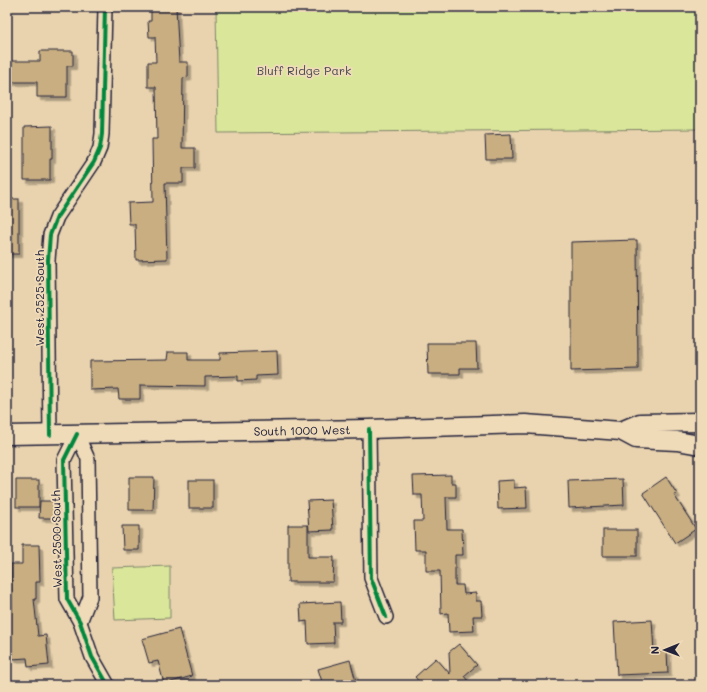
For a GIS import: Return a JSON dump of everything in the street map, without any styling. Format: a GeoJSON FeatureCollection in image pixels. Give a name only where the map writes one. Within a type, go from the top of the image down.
{"type":"FeatureCollection","features":[{"type":"Feature","properties":{"kind":"main road","name":"South 1000 West"},"geometry":{"type":"LineString","coordinates":[[621,431],[640,423],[700,422]]}},
{"type":"Feature","properties":{"kind":"main road","name":"South 1000 West"},"geometry":{"type":"LineString","coordinates":[[7,436],[369,429],[525,424],[621,431],[636,439],[677,441],[700,445]]}},
{"type":"Feature","properties":{"kind":"street","name":"West 2525 South"},"geometry":{"type":"LineString","coordinates":[[50,435],[48,260],[50,235],[57,217],[87,175],[100,148],[102,134],[105,7]]}},
{"type":"Feature","properties":{"kind":"street"},"geometry":{"type":"LineString","coordinates":[[369,429],[371,578],[386,617]]}},
{"type":"Feature","properties":{"kind":"street"},"geometry":{"type":"LineString","coordinates":[[77,434],[88,459],[90,597],[80,622]]}},
{"type":"Feature","properties":{"kind":"street","name":"West 2500 South"},"geometry":{"type":"LineString","coordinates":[[77,434],[64,462],[68,599],[80,622],[92,657],[108,685]]}},
{"type":"Feature","properties":{"kind":"green space","name":"Bluff Ridge Park"},"geometry":{"type":"Polygon","coordinates":[[[216,7],[700,7],[700,129],[218,133],[216,7]]]}},
{"type":"Feature","properties":{"kind":"green space"},"geometry":{"type":"Polygon","coordinates":[[[170,566],[170,618],[115,620],[112,568],[170,566]]]}},
{"type":"Feature","properties":{"kind":"building"},"geometry":{"type":"Polygon","coordinates":[[[151,7],[176,7],[179,62],[188,62],[188,77],[183,78],[182,148],[195,148],[195,168],[183,168],[183,183],[165,183],[167,259],[136,260],[135,224],[129,224],[128,203],[153,202],[152,139],[157,139],[156,87],[148,87],[148,62],[156,62],[155,37],[149,37],[148,21],[151,21],[151,7]]]}},
{"type":"Feature","properties":{"kind":"building"},"geometry":{"type":"Polygon","coordinates":[[[40,51],[73,51],[73,66],[67,66],[67,97],[37,97],[37,82],[7,82],[7,61],[40,61],[40,51]]]}},
{"type":"Feature","properties":{"kind":"building"},"geometry":{"type":"Polygon","coordinates":[[[52,126],[52,159],[50,159],[50,180],[24,180],[24,127],[52,126]]]}},
{"type":"Feature","properties":{"kind":"building"},"geometry":{"type":"Polygon","coordinates":[[[511,134],[512,159],[486,159],[485,135],[511,134]]]}},
{"type":"Feature","properties":{"kind":"building"},"geometry":{"type":"Polygon","coordinates":[[[7,199],[19,199],[19,254],[7,254],[7,199]]]}},
{"type":"Feature","properties":{"kind":"building"},"geometry":{"type":"Polygon","coordinates":[[[637,240],[638,369],[571,371],[571,242],[637,240]]]}},
{"type":"Feature","properties":{"kind":"building"},"geometry":{"type":"Polygon","coordinates":[[[427,343],[476,343],[477,368],[460,368],[460,374],[428,374],[427,343]]]}},
{"type":"Feature","properties":{"kind":"building"},"geometry":{"type":"Polygon","coordinates":[[[277,351],[278,375],[256,376],[256,380],[238,381],[238,376],[205,377],[205,386],[140,385],[140,399],[119,399],[118,389],[90,390],[90,361],[167,360],[168,352],[188,352],[188,360],[220,360],[220,353],[277,351]]]}},
{"type":"Feature","properties":{"kind":"building"},"geometry":{"type":"Polygon","coordinates":[[[451,475],[451,483],[456,483],[456,497],[446,497],[447,529],[462,529],[463,555],[455,555],[455,585],[463,585],[464,594],[476,593],[476,601],[481,601],[482,616],[473,616],[474,631],[449,632],[448,613],[441,614],[440,571],[426,571],[426,550],[415,550],[414,521],[423,521],[422,495],[414,495],[413,476],[451,475]]]}},
{"type":"Feature","properties":{"kind":"building"},"geometry":{"type":"Polygon","coordinates":[[[129,477],[154,477],[153,510],[129,510],[129,477]]]}},
{"type":"Feature","properties":{"kind":"building"},"geometry":{"type":"Polygon","coordinates":[[[666,477],[677,494],[674,495],[696,529],[675,543],[643,493],[666,477]]]}},
{"type":"Feature","properties":{"kind":"building"},"geometry":{"type":"Polygon","coordinates":[[[623,479],[624,505],[569,508],[568,481],[623,479]]]}},
{"type":"Feature","properties":{"kind":"building"},"geometry":{"type":"Polygon","coordinates":[[[16,480],[39,480],[39,507],[16,507],[16,480]]]}},
{"type":"Feature","properties":{"kind":"building"},"geometry":{"type":"Polygon","coordinates":[[[189,480],[213,480],[213,508],[189,508],[189,480]]]}},
{"type":"Feature","properties":{"kind":"building"},"geometry":{"type":"Polygon","coordinates":[[[514,480],[514,488],[526,487],[527,508],[498,509],[497,481],[514,480]]]}},
{"type":"Feature","properties":{"kind":"building"},"geometry":{"type":"Polygon","coordinates":[[[331,500],[333,530],[309,531],[307,501],[331,500]]]}},
{"type":"Feature","properties":{"kind":"building"},"geometry":{"type":"Polygon","coordinates":[[[40,501],[57,501],[57,518],[39,518],[40,501]]]}},
{"type":"Feature","properties":{"kind":"building"},"geometry":{"type":"Polygon","coordinates":[[[288,525],[308,525],[308,557],[334,557],[333,582],[288,582],[288,525]]]}},
{"type":"Feature","properties":{"kind":"building"},"geometry":{"type":"Polygon","coordinates":[[[122,526],[139,526],[139,550],[123,550],[122,526]]]}},
{"type":"Feature","properties":{"kind":"building"},"geometry":{"type":"Polygon","coordinates":[[[603,530],[637,530],[637,556],[603,556],[603,530]]]}},
{"type":"Feature","properties":{"kind":"building"},"geometry":{"type":"Polygon","coordinates":[[[22,545],[39,545],[40,582],[36,582],[36,599],[34,599],[38,636],[46,635],[49,665],[28,667],[27,658],[12,659],[10,631],[7,631],[7,611],[12,611],[11,564],[22,564],[22,545]]]}},
{"type":"Feature","properties":{"kind":"building"},"geometry":{"type":"Polygon","coordinates":[[[340,602],[341,622],[333,622],[334,643],[308,644],[307,621],[301,622],[300,604],[340,602]]]}},
{"type":"Feature","properties":{"kind":"building"},"geometry":{"type":"Polygon","coordinates":[[[652,620],[654,652],[667,651],[668,673],[617,675],[614,622],[652,620]]]}},
{"type":"Feature","properties":{"kind":"building"},"geometry":{"type":"Polygon","coordinates":[[[179,629],[192,676],[164,684],[158,661],[149,663],[142,639],[179,629]]]}},
{"type":"Feature","properties":{"kind":"building"},"geometry":{"type":"Polygon","coordinates":[[[459,644],[477,665],[464,676],[471,685],[422,685],[415,677],[436,658],[450,674],[449,652],[459,644]]]}},
{"type":"Feature","properties":{"kind":"building"},"geometry":{"type":"Polygon","coordinates":[[[350,660],[357,685],[323,685],[318,669],[350,660]]]}},
{"type":"Feature","properties":{"kind":"cycle path"},"geometry":{"type":"LineString","coordinates":[[50,435],[48,260],[50,235],[57,217],[94,162],[100,148],[102,134],[105,7]]}},
{"type":"Feature","properties":{"kind":"cycle path"},"geometry":{"type":"LineString","coordinates":[[369,429],[371,578],[386,617]]}},
{"type":"Feature","properties":{"kind":"cycle path"},"geometry":{"type":"LineString","coordinates":[[77,434],[64,460],[67,599],[80,622],[92,657],[108,685]]}}]}
